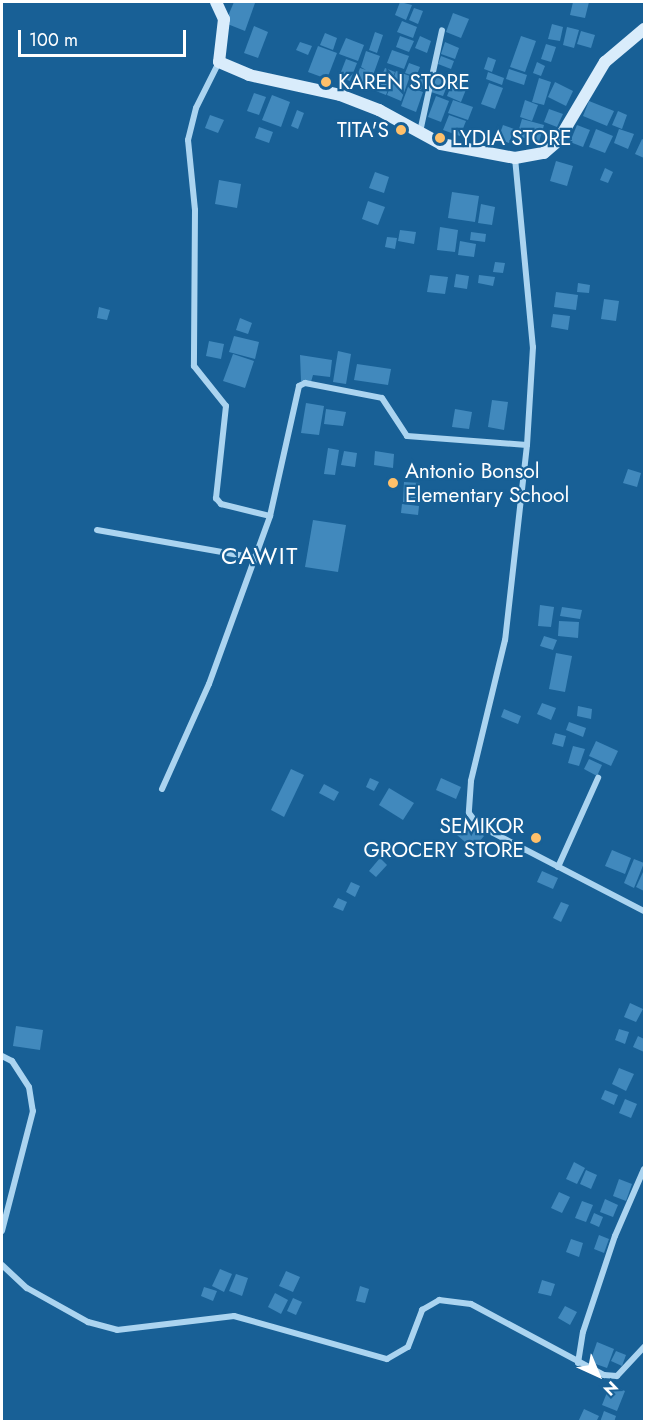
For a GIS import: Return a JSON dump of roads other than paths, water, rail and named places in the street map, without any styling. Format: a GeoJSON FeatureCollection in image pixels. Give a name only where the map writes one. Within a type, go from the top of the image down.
{"type":"FeatureCollection","features":[{"type":"Feature","properties":{"kind":"street"},"geometry":{"type":"LineString","coordinates":[[216,2],[224,19],[219,62],[196,108],[189,141],[195,210],[194,366],[226,406],[216,498],[221,504],[270,516]]}},
{"type":"Feature","properties":{"kind":"street"},"geometry":{"type":"LineString","coordinates":[[219,62],[249,75],[340,95],[379,110],[441,144],[515,158],[544,153],[558,141],[604,62],[645,29]]}},
{"type":"Feature","properties":{"kind":"street"},"geometry":{"type":"LineString","coordinates":[[420,133],[442,30]]}},
{"type":"Feature","properties":{"kind":"street"},"geometry":{"type":"LineString","coordinates":[[515,158],[533,347],[527,445],[505,640],[471,781],[470,813],[478,825],[645,911]]}},
{"type":"Feature","properties":{"kind":"street"},"geometry":{"type":"LineString","coordinates":[[162,789],[209,684],[270,516],[294,398],[305,383],[382,398],[408,436],[527,445]]}},
{"type":"Feature","properties":{"kind":"street"},"geometry":{"type":"LineString","coordinates":[[97,530],[255,558]]}},
{"type":"Feature","properties":{"kind":"street"},"geometry":{"type":"LineString","coordinates":[[558,867],[598,778]]}},
{"type":"Feature","properties":{"kind":"street"},"geometry":{"type":"LineString","coordinates":[[2,1056],[12,1061],[29,1087],[33,1111],[2,1231]]}},
{"type":"Feature","properties":{"kind":"street"},"geometry":{"type":"LineString","coordinates":[[578,1363],[583,1332],[615,1236],[645,1169]]}},
{"type":"Feature","properties":{"kind":"street"},"geometry":{"type":"LineString","coordinates":[[2,1264],[27,1288],[102,1328],[144,1330],[234,1316],[387,1359],[408,1347],[422,1310],[439,1300],[471,1304],[578,1363],[617,1376],[645,1347]]}},
{"type":"Feature","properties":{"kind":"place","name":"KAREN STORE"},"geometry":{"type":"Point","coordinates":[326,82]}},
{"type":"Feature","properties":{"kind":"place","name":"TITA'S"},"geometry":{"type":"Point","coordinates":[401,130]}},
{"type":"Feature","properties":{"kind":"place","name":"LYDIA STORE"},"geometry":{"type":"Point","coordinates":[440,138]}},
{"type":"Feature","properties":{"kind":"place","name":"Antonio Bonsol Elementary School"},"geometry":{"type":"Point","coordinates":[393,483]}},
{"type":"Feature","properties":{"kind":"place","name":"SEMIKOR GROCERY STORE"},"geometry":{"type":"Point","coordinates":[536,838]}},
{"type":"Feature","properties":{"kind":"district","name":"CAWIT"},"geometry":{"type":"Point","coordinates":[260,556]}}]}
